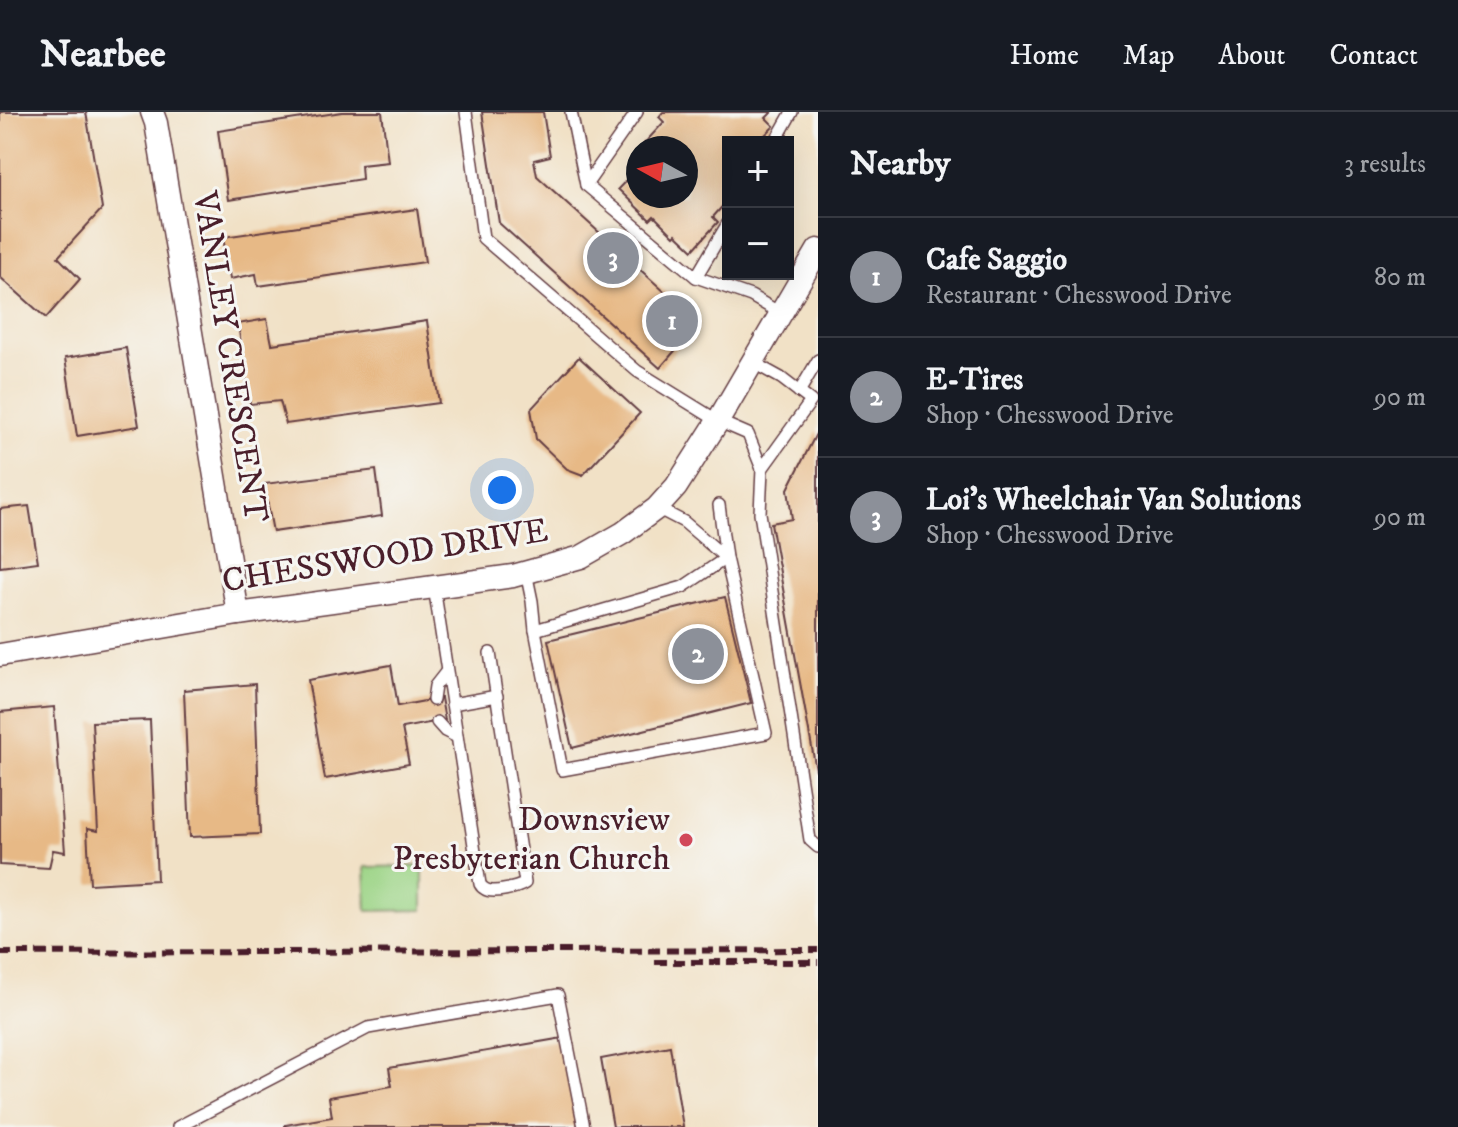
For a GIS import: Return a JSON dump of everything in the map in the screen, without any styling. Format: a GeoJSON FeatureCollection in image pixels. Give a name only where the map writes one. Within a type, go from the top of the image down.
{"type":"FeatureCollection","features":[{"type":"Feature","properties":{"kind":"street","name":"VANLEY CRESCENT"},"geometry":{"type":"LineString","coordinates":[[152,112],[238,614]]}},
{"type":"Feature","properties":{"kind":"street","name":"CHESSWOOD DRIVE"},"geometry":{"type":"LineString","coordinates":[[0,655],[238,614],[513,576],[581,557],[623,533],[657,508],[676,487],[818,250]]}},
{"type":"Feature","properties":{"kind":"lane"},"geometry":{"type":"LineString","coordinates":[[466,112],[483,238],[637,371],[718,421],[748,434],[762,469],[760,513],[810,840],[818,847]]}},
{"type":"Feature","properties":{"kind":"lane"},"geometry":{"type":"LineString","coordinates":[[571,112],[586,185],[696,277],[751,296],[780,313]]}},
{"type":"Feature","properties":{"kind":"lane"},"geometry":{"type":"LineString","coordinates":[[586,185],[637,112]]}},
{"type":"Feature","properties":{"kind":"lane"},"geometry":{"type":"LineString","coordinates":[[778,136],[792,112]]}},
{"type":"Feature","properties":{"kind":"lane"},"geometry":{"type":"LineString","coordinates":[[696,277],[722,233]]}},
{"type":"Feature","properties":{"kind":"lane"},"geometry":{"type":"LineString","coordinates":[[799,392],[818,360]]}},
{"type":"Feature","properties":{"kind":"lane"},"geometry":{"type":"LineString","coordinates":[[752,362],[781,378],[814,403],[762,469]]}},
{"type":"Feature","properties":{"kind":"lane"},"geometry":{"type":"LineString","coordinates":[[526,572],[562,770],[766,733],[726,558],[719,505]]}},
{"type":"Feature","properties":{"kind":"lane"},"geometry":{"type":"LineString","coordinates":[[657,508],[684,522],[726,558]]}},
{"type":"Feature","properties":{"kind":"lane"},"geometry":{"type":"LineString","coordinates":[[535,630],[683,587],[726,558]]}},
{"type":"Feature","properties":{"kind":"lane"},"geometry":{"type":"LineString","coordinates":[[434,587],[480,884],[490,891],[520,887],[525,883],[490,653]]}},
{"type":"Feature","properties":{"kind":"lane"},"geometry":{"type":"LineString","coordinates":[[433,700],[435,686],[446,672]]}},
{"type":"Feature","properties":{"kind":"lane"},"geometry":{"type":"LineString","coordinates":[[452,704],[497,696]]}},
{"type":"Feature","properties":{"kind":"lane"},"geometry":{"type":"LineString","coordinates":[[437,722],[457,737]]}},
{"type":"Feature","properties":{"kind":"lane"},"geometry":{"type":"LineString","coordinates":[[178,1127],[368,1028],[558,995],[584,1127]]}},
{"type":"Feature","properties":{"kind":"green space"},"geometry":{"type":"Polygon","coordinates":[[[423,866],[423,910],[367,911],[365,867],[423,866]]]}},
{"type":"Feature","properties":{"kind":"building"},"geometry":{"type":"Polygon","coordinates":[[[0,112],[86,112],[102,209],[58,257],[80,279],[46,318],[0,277],[0,112]]]}},
{"type":"Feature","properties":{"kind":"building"},"geometry":{"type":"Polygon","coordinates":[[[342,112],[382,112],[388,162],[361,165],[362,179],[228,200],[218,131],[342,112]]]}},
{"type":"Feature","properties":{"kind":"building"},"geometry":{"type":"Polygon","coordinates":[[[482,112],[543,112],[550,156],[534,160],[537,176],[699,323],[660,368],[499,223],[482,112]]]}},
{"type":"Feature","properties":{"kind":"building"},"geometry":{"type":"Polygon","coordinates":[[[663,112],[772,112],[766,118],[774,126],[764,136],[722,136],[722,207],[713,217],[718,222],[693,250],[654,216],[650,220],[638,208],[698,208],[698,136],[651,136],[664,122],[659,117],[663,112]]]}},
{"type":"Feature","properties":{"kind":"building"},"geometry":{"type":"Polygon","coordinates":[[[626,181],[626,197],[618,189],[626,181]]]}},
{"type":"Feature","properties":{"kind":"building"},"geometry":{"type":"Polygon","coordinates":[[[417,209],[425,262],[258,286],[256,274],[230,279],[223,237],[417,209]]]}},
{"type":"Feature","properties":{"kind":"building"},"geometry":{"type":"Polygon","coordinates":[[[267,319],[272,344],[427,321],[439,403],[286,424],[280,401],[250,404],[238,324],[267,319]]]}},
{"type":"Feature","properties":{"kind":"building"},"geometry":{"type":"Polygon","coordinates":[[[126,348],[139,426],[77,436],[65,358],[126,348]]]}},
{"type":"Feature","properties":{"kind":"building"},"geometry":{"type":"Polygon","coordinates":[[[579,357],[640,413],[583,475],[567,469],[536,439],[531,409],[579,357]]]}},
{"type":"Feature","properties":{"kind":"building"},"geometry":{"type":"Polygon","coordinates":[[[818,430],[816,770],[771,523],[792,519],[788,489],[818,430]]]}},
{"type":"Feature","properties":{"kind":"building"},"geometry":{"type":"Polygon","coordinates":[[[376,470],[382,516],[273,532],[264,484],[376,470]]]}},
{"type":"Feature","properties":{"kind":"building"},"geometry":{"type":"Polygon","coordinates":[[[29,506],[38,562],[0,567],[0,509],[29,506]]]}},
{"type":"Feature","properties":{"kind":"building"},"geometry":{"type":"Polygon","coordinates":[[[725,597],[751,703],[572,748],[548,640],[725,597]]]}},
{"type":"Feature","properties":{"kind":"building"},"geometry":{"type":"Polygon","coordinates":[[[391,665],[398,706],[441,698],[445,720],[402,728],[409,764],[325,779],[308,680],[391,665]]]}},
{"type":"Feature","properties":{"kind":"building"},"geometry":{"type":"Polygon","coordinates":[[[255,684],[260,834],[190,837],[184,690],[255,684]]]}},
{"type":"Feature","properties":{"kind":"building"},"geometry":{"type":"Polygon","coordinates":[[[54,707],[65,852],[53,850],[49,868],[0,865],[0,712],[54,707]]]}},
{"type":"Feature","properties":{"kind":"building"},"geometry":{"type":"Polygon","coordinates":[[[150,720],[157,880],[90,884],[87,829],[98,831],[92,722],[150,720]]]}},
{"type":"Feature","properties":{"kind":"building"},"geometry":{"type":"Polygon","coordinates":[[[563,1038],[578,1127],[285,1127],[332,1117],[329,1097],[392,1086],[389,1068],[563,1038]]]}},
{"type":"Feature","properties":{"kind":"building"},"geometry":{"type":"Polygon","coordinates":[[[670,1046],[683,1127],[613,1127],[601,1059],[670,1046]]]}},
{"type":"Feature","properties":{"kind":"railway"},"geometry":{"type":"LineString","coordinates":[[0,953],[818,950]]}},
{"type":"Feature","properties":{"kind":"railway"},"geometry":{"type":"LineString","coordinates":[[655,962],[818,962]]}},
{"type":"Feature","properties":{"kind":"place","name":"Loi's Wheelchair Van Solutions"},"geometry":{"type":"Point","coordinates":[613,258]}},
{"type":"Feature","properties":{"kind":"place","name":"Cafe Saggio"},"geometry":{"type":"Point","coordinates":[672,321]}},
{"type":"Feature","properties":{"kind":"place","name":"E-Tires"},"geometry":{"type":"Point","coordinates":[698,654]}},
{"type":"Feature","properties":{"kind":"place","name":"Downsview Presbyterian Church"},"geometry":{"type":"Point","coordinates":[686,840]}}]}
